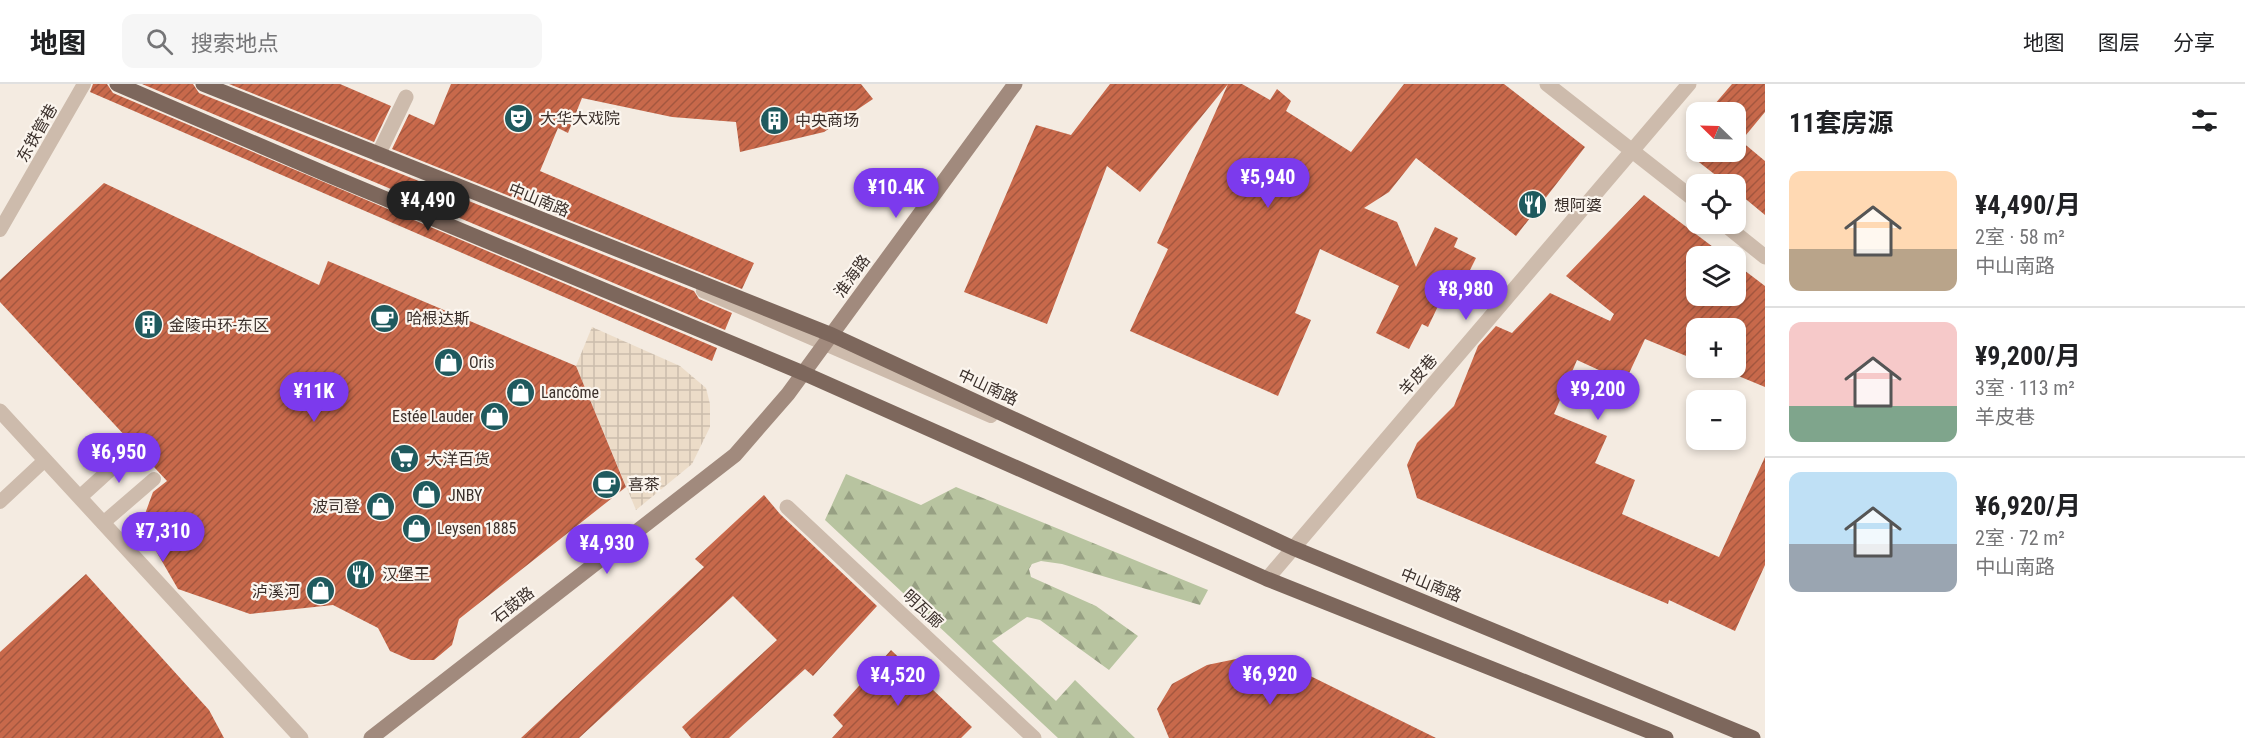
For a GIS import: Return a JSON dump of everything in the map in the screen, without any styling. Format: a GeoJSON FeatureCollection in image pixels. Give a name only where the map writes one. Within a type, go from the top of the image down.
{"type":"FeatureCollection","features":[{"type":"Feature","properties":{"kind":"main road"},"geometry":{"type":"LineString","coordinates":[[117,84],[803,373],[1266,579],[1666,738]]}},
{"type":"Feature","properties":{"kind":"main road","name":"中山南路"},"geometry":{"type":"LineString","coordinates":[[515,209],[831,335],[1293,548]]}},
{"type":"Feature","properties":{"kind":"street","name":"淮海路"},"geometry":{"type":"LineString","coordinates":[[803,373],[1015,84]]}},
{"type":"Feature","properties":{"kind":"street"},"geometry":{"type":"LineString","coordinates":[[1547,84],[1686,193]]}},
{"type":"Feature","properties":{"kind":"street","name":"羊皮巷"},"geometry":{"type":"LineString","coordinates":[[1266,579],[1689,84]]}},
{"type":"Feature","properties":{"kind":"street"},"geometry":{"type":"LineString","coordinates":[[378,155],[406,97]]}},
{"type":"Feature","properties":{"kind":"street"},"geometry":{"type":"LineString","coordinates":[[1737,234],[1765,256]]}},
{"type":"Feature","properties":{"kind":"street","name":"石鼓路"},"geometry":{"type":"LineString","coordinates":[[371,738],[735,455],[803,373]]}},
{"type":"Feature","properties":{"kind":"street"},"geometry":{"type":"LineString","coordinates":[[0,411],[301,738]]}},
{"type":"Feature","properties":{"kind":"street"},"geometry":{"type":"LineString","coordinates":[[80,497],[135,447]]}},
{"type":"Feature","properties":{"kind":"street","name":"明瓦廊"},"geometry":{"type":"LineString","coordinates":[[787,507],[1034,738]]}},
{"type":"Feature","properties":{"kind":"lane","name":"东铁管巷"},"geometry":{"type":"LineString","coordinates":[[0,230],[84,84]]}},
{"type":"Feature","properties":{"kind":"lane"},"geometry":{"type":"LineString","coordinates":[[202,84],[515,209],[1293,548],[1753,738]]}},
{"type":"Feature","properties":{"kind":"lane"},"geometry":{"type":"LineString","coordinates":[[0,502],[45,460]]}},
{"type":"Feature","properties":{"kind":"lane"},"geometry":{"type":"LineString","coordinates":[[103,523],[154,478]]}},
{"type":"Feature","properties":{"kind":"green space"},"geometry":{"type":"Polygon","coordinates":[[[846,474],[921,505],[956,487],[1208,590],[1200,605],[1062,564],[1041,561],[1032,564],[1029,569],[1031,577],[1096,606],[1138,636],[1109,670],[1040,620],[1027,617],[992,641],[1056,701],[1075,680],[1135,738],[1058,738],[825,520],[846,474]]]}},
{"type":"Feature","properties":{"kind":"shaded area"},"geometry":{"type":"Polygon","coordinates":[[[592,327],[680,366],[706,388],[710,404],[710,427],[692,464],[636,510],[576,366],[592,327]]]}},
{"type":"Feature","properties":{"kind":"building"},"geometry":{"type":"Polygon","coordinates":[[[93,84],[107,84],[113,93],[717,348],[712,361],[90,92],[93,84]]]}},
{"type":"Feature","properties":{"kind":"building"},"geometry":{"type":"Polygon","coordinates":[[[142,84],[193,84],[199,93],[694,291],[699,299],[732,313],[725,330],[142,84]]]}},
{"type":"Feature","properties":{"kind":"building"},"geometry":{"type":"Polygon","coordinates":[[[229,84],[340,84],[391,106],[374,142],[229,84]]]}},
{"type":"Feature","properties":{"kind":"building"},"geometry":{"type":"Polygon","coordinates":[[[451,84],[861,84],[873,99],[824,132],[740,152],[736,122],[672,117],[582,98],[568,133],[558,128],[540,171],[754,263],[742,289],[392,149],[409,114],[434,125],[451,84]]]}},
{"type":"Feature","properties":{"kind":"building"},"geometry":{"type":"Polygon","coordinates":[[[1110,84],[1228,84],[1140,192],[1107,166],[1047,324],[964,292],[1036,125],[1071,135],[1110,84]]]}},
{"type":"Feature","properties":{"kind":"building"},"geometry":{"type":"Polygon","coordinates":[[[1228,84],[1242,84],[1270,100],[1277,89],[1291,101],[1286,111],[1351,152],[1404,84],[1504,84],[1585,147],[1516,236],[1416,158],[1389,192],[1364,208],[1397,222],[1416,267],[1435,227],[1458,238],[1454,247],[1476,258],[1463,284],[1457,281],[1445,306],[1439,304],[1428,327],[1422,324],[1409,349],[1376,333],[1399,286],[1320,249],[1295,313],[1311,320],[1278,396],[1130,331],[1168,249],[1157,243],[1228,84]]]}},
{"type":"Feature","properties":{"kind":"building"},"geometry":{"type":"Polygon","coordinates":[[[1732,84],[1765,84],[1765,112],[1746,135],[1746,102],[1717,102],[1732,84]]]}},
{"type":"Feature","properties":{"kind":"building"},"geometry":{"type":"Polygon","coordinates":[[[1746,145],[1765,161],[1765,215],[1746,199],[1746,174],[1714,174],[1699,162],[1746,162],[1746,145]]]}},
{"type":"Feature","properties":{"kind":"building","name":"大洋百货"},"geometry":{"type":"Polygon","coordinates":[[[104,183],[319,285],[328,261],[576,366],[626,487],[459,619],[452,645],[434,660],[411,660],[390,651],[378,628],[333,605],[250,614],[178,589],[141,525],[153,492],[167,481],[142,454],[143,441],[137,438],[129,440],[0,302],[0,280],[104,183]]]}},
{"type":"Feature","properties":{"kind":"building"},"geometry":{"type":"Polygon","coordinates":[[[1644,195],[1686,227],[1686,234],[1696,234],[1712,246],[1686,246],[1686,306],[1746,306],[1746,272],[1765,286],[1765,387],[1743,378],[1746,378],[1746,318],[1686,318],[1686,356],[1645,339],[1625,382],[1577,360],[1554,414],[1607,436],[1595,463],[1635,480],[1622,514],[1719,557],[1765,457],[1765,565],[1735,631],[1669,600],[1668,604],[1417,498],[1407,465],[1417,443],[1454,406],[1478,346],[1496,326],[1512,333],[1550,293],[1610,321],[1614,314],[1566,276],[1644,195]]]}},
{"type":"Feature","properties":{"kind":"building"},"geometry":{"type":"Polygon","coordinates":[[[764,495],[780,514],[877,606],[813,676],[805,669],[729,738],[691,738],[682,727],[777,640],[733,596],[579,738],[521,738],[704,567],[695,559],[764,495]]]}},
{"type":"Feature","properties":{"kind":"building"},"geometry":{"type":"Polygon","coordinates":[[[86,574],[209,710],[224,738],[0,738],[0,652],[86,574]]]}},
{"type":"Feature","properties":{"kind":"building"},"geometry":{"type":"Polygon","coordinates":[[[891,650],[972,727],[961,738],[832,738],[843,726],[833,715],[891,650]]]}},
{"type":"Feature","properties":{"kind":"building"},"geometry":{"type":"Polygon","coordinates":[[[1236,659],[1284,663],[1436,738],[1169,738],[1157,709],[1172,684],[1207,665],[1236,659]]]}},
{"type":"Feature","properties":{"kind":"place","name":"大华大戏院"},"geometry":{"type":"Point","coordinates":[519,118]}},
{"type":"Feature","properties":{"kind":"place","name":"中央商场"},"geometry":{"type":"Point","coordinates":[774,120]}},
{"type":"Feature","properties":{"kind":"place","name":"想阿婆"},"geometry":{"type":"Point","coordinates":[1533,205]}},
{"type":"Feature","properties":{"kind":"place","name":"哈根达斯"},"geometry":{"type":"Point","coordinates":[385,318]}},
{"type":"Feature","properties":{"kind":"place","name":"金陵中环-东区"},"geometry":{"type":"Point","coordinates":[148,325]}},
{"type":"Feature","properties":{"kind":"place","name":"Oris"},"geometry":{"type":"Point","coordinates":[448,362]}},
{"type":"Feature","properties":{"kind":"place","name":"Lancôme"},"geometry":{"type":"Point","coordinates":[520,392]}},
{"type":"Feature","properties":{"kind":"place","name":"Estée Lauder"},"geometry":{"type":"Point","coordinates":[495,416]}},
{"type":"Feature","properties":{"kind":"place","name":"大洋百货"},"geometry":{"type":"Point","coordinates":[405,459]}},
{"type":"Feature","properties":{"kind":"place","name":"喜茶"},"geometry":{"type":"Point","coordinates":[607,484]}},
{"type":"Feature","properties":{"kind":"place","name":"JNBY"},"geometry":{"type":"Point","coordinates":[427,495]}},
{"type":"Feature","properties":{"kind":"place","name":"波司登"},"geometry":{"type":"Point","coordinates":[381,506]}},
{"type":"Feature","properties":{"kind":"place","name":"Leysen 1885"},"geometry":{"type":"Point","coordinates":[416,528]}},
{"type":"Feature","properties":{"kind":"place","name":"汉堡王"},"geometry":{"type":"Point","coordinates":[361,574]}},
{"type":"Feature","properties":{"kind":"place","name":"泸溪河"},"geometry":{"type":"Point","coordinates":[321,591]}}]}
